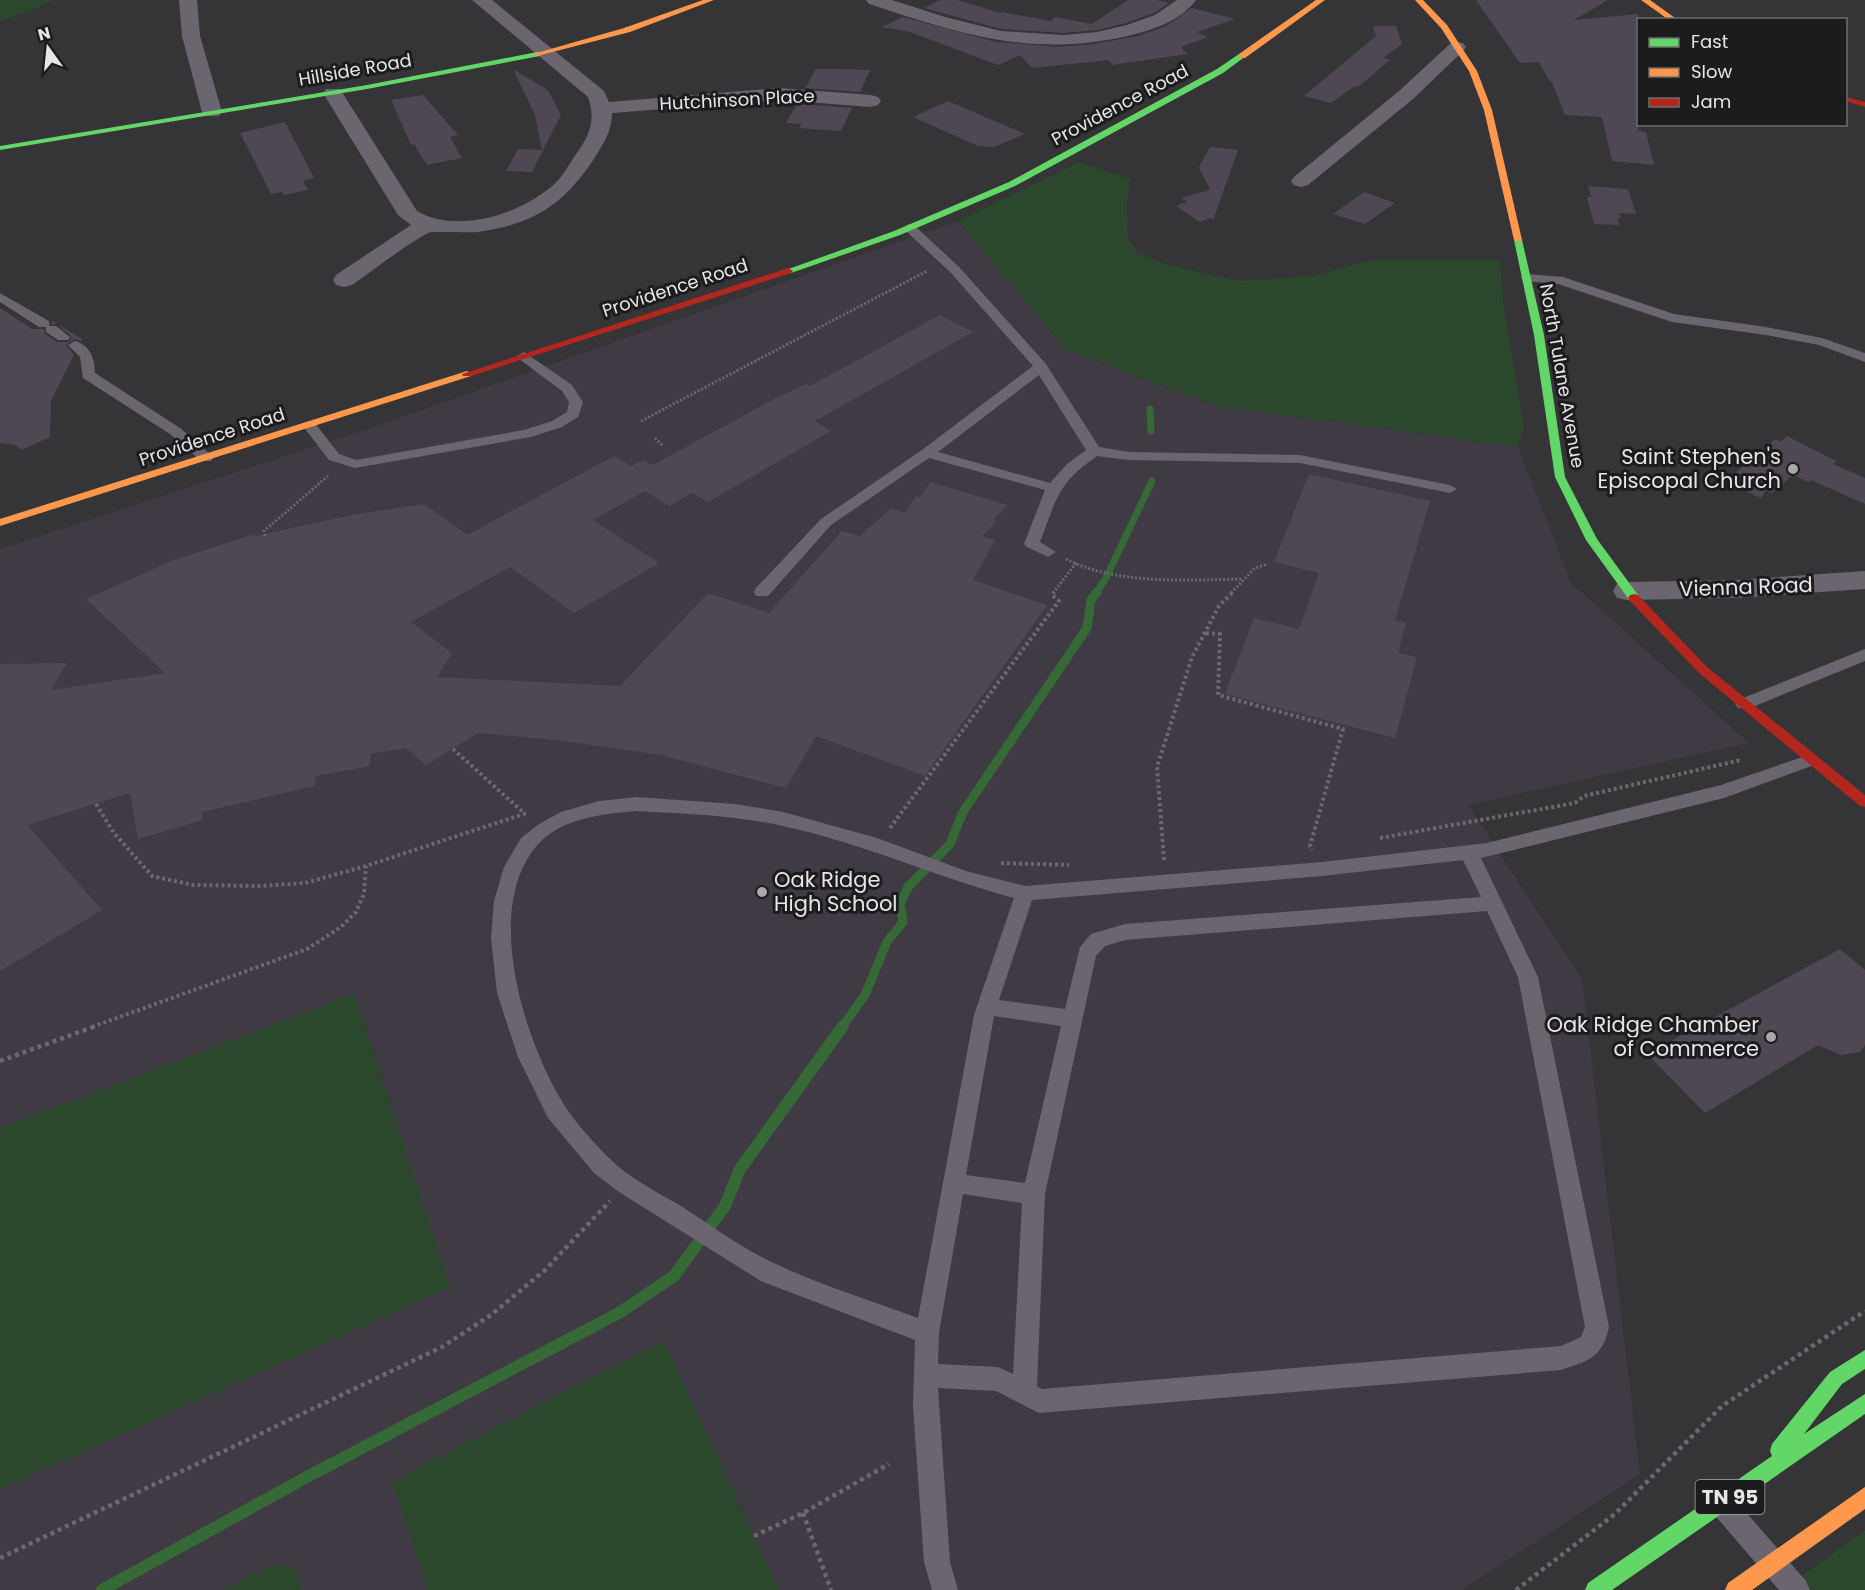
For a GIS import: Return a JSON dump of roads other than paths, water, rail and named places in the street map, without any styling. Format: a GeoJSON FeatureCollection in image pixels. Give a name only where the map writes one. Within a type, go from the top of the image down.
{"type":"FeatureCollection","features":[{"type":"Feature","properties":{"kind":"main road","name":"Hillside Road"},"geometry":{"type":"LineString","coordinates":[[0,148],[333,93],[546,51],[642,25],[710,0]]}},
{"type":"Feature","properties":{"kind":"main road","name":"Providence Road"},"geometry":{"type":"LineString","coordinates":[[0,523],[802,267],[910,228],[1012,184],[1200,82],[1229,65],[1321,0]]}},
{"type":"Feature","properties":{"kind":"main road","name":"North Tulane Avenue"},"geometry":{"type":"LineString","coordinates":[[1419,0],[1444,27],[1473,71],[1488,110],[1539,335],[1560,477],[1592,540],[1627,591],[1703,670],[1810,760],[1865,802]]}},
{"type":"Feature","properties":{"kind":"main road"},"geometry":{"type":"LineString","coordinates":[[1645,0],[1672,18]]}},
{"type":"Feature","properties":{"kind":"main road"},"geometry":{"type":"LineString","coordinates":[[1847,100],[1865,105]]}},
{"type":"Feature","properties":{"kind":"main road"},"geometry":{"type":"LineString","coordinates":[[1760,1476],[1836,1378],[1865,1359]]}},
{"type":"Feature","properties":{"kind":"main road","name":"TN 95"},"geometry":{"type":"LineString","coordinates":[[1595,1590],[1865,1403]]}},
{"type":"Feature","properties":{"kind":"main road"},"geometry":{"type":"LineString","coordinates":[[1736,1590],[1865,1497]]}},
{"type":"Feature","properties":{"kind":"street"},"geometry":{"type":"LineString","coordinates":[[188,0],[190,36],[212,112]]}},
{"type":"Feature","properties":{"kind":"street"},"geometry":{"type":"LineString","coordinates":[[333,93],[409,214],[426,225],[450,228],[475,225],[532,209],[559,190],[576,170],[600,132],[602,108],[597,95],[481,0]]}},
{"type":"Feature","properties":{"kind":"street"},"geometry":{"type":"LineString","coordinates":[[875,0],[961,29],[1000,37],[1074,40],[1113,35],[1141,27],[1163,17],[1187,0]]}},
{"type":"Feature","properties":{"kind":"street"},"geometry":{"type":"LineString","coordinates":[[1301,181],[1406,95],[1457,48]]}},
{"type":"Feature","properties":{"kind":"street","name":"Hutchinson Place"},"geometry":{"type":"LineString","coordinates":[[602,108],[718,97],[780,94],[871,101]]}},
{"type":"Feature","properties":{"kind":"street"},"geometry":{"type":"LineString","coordinates":[[344,280],[426,225]]}},
{"type":"Feature","properties":{"kind":"street","name":"Vienna Road"},"geometry":{"type":"LineString","coordinates":[[1627,591],[1735,589],[1865,580]]}},
{"type":"Feature","properties":{"kind":"lane"},"geometry":{"type":"LineString","coordinates":[[910,228],[955,270],[1041,367],[1094,451]]}},
{"type":"Feature","properties":{"kind":"lane"},"geometry":{"type":"LineString","coordinates":[[1527,278],[1559,280],[1672,318],[1822,342],[1865,358]]}},
{"type":"Feature","properties":{"kind":"lane"},"geometry":{"type":"LineString","coordinates":[[0,297],[86,353],[89,359],[88,375],[175,431],[206,458]]}},
{"type":"Feature","properties":{"kind":"lane"},"geometry":{"type":"LineString","coordinates":[[309,425],[334,457],[355,464],[526,434],[557,424],[573,414],[576,402],[567,388],[524,356]]}},
{"type":"Feature","properties":{"kind":"lane"},"geometry":{"type":"LineString","coordinates":[[762,592],[826,522],[927,453],[1041,367]]}},
{"type":"Feature","properties":{"kind":"lane"},"geometry":{"type":"LineString","coordinates":[[1048,552],[1032,543],[1053,488],[1072,467],[1094,451],[1129,456],[1300,459],[1449,489]]}},
{"type":"Feature","properties":{"kind":"lane"},"geometry":{"type":"LineString","coordinates":[[927,453],[1053,488]]}},
{"type":"Feature","properties":{"kind":"lane"},"geometry":{"type":"LineString","coordinates":[[1744,705],[1865,655]]}},
{"type":"Feature","properties":{"kind":"lane"},"geometry":{"type":"LineString","coordinates":[[927,1333],[769,1273],[627,1185],[602,1166],[556,1111],[528,1057],[507,993],[501,938],[504,901],[513,867],[528,843],[545,829],[567,817],[599,808],[637,804],[684,806],[783,819],[877,845],[963,877],[1025,893],[1322,869],[1469,852],[1498,847],[1724,791],[1810,760]]}},
{"type":"Feature","properties":{"kind":"lane"},"geometry":{"type":"LineString","coordinates":[[928,1376],[998,1378],[1039,1401],[1561,1358],[1586,1350],[1594,1340],[1597,1327],[1528,977],[1469,852]]}},
{"type":"Feature","properties":{"kind":"lane"},"geometry":{"type":"LineString","coordinates":[[945,1590],[937,1562],[926,1407],[927,1333],[987,1007],[1025,893]]}},
{"type":"Feature","properties":{"kind":"lane"},"geometry":{"type":"LineString","coordinates":[[1024,1393],[1034,1194],[1087,953],[1098,940],[1125,932],[1495,903]]}},
{"type":"Feature","properties":{"kind":"lane"},"geometry":{"type":"LineString","coordinates":[[987,1007],[1073,1019]]}},
{"type":"Feature","properties":{"kind":"lane"},"geometry":{"type":"LineString","coordinates":[[954,1183],[1034,1194]]}},
{"type":"Feature","properties":{"kind":"lane"},"geometry":{"type":"LineString","coordinates":[[1721,1503],[1797,1590]]}},
{"type":"Feature","properties":{"kind":"waterway"},"geometry":{"type":"LineString","coordinates":[[1150,409],[1151,431]]}},
{"type":"Feature","properties":{"kind":"waterway"},"geometry":{"type":"LineString","coordinates":[[1096,593],[1106,578],[1152,481]]}},
{"type":"Feature","properties":{"kind":"waterway"},"geometry":{"type":"LineString","coordinates":[[842,1027],[865,995],[887,942],[903,922],[900,904],[908,887],[950,844],[963,812],[1087,628],[1091,600],[1097,592]]}},
{"type":"Feature","properties":{"kind":"waterway"},"geometry":{"type":"LineString","coordinates":[[102,1590],[305,1478],[619,1313],[674,1276],[725,1206],[740,1169],[843,1026]]}},
{"type":"Feature","properties":{"kind":"place","name":"Saint Stephen's Episcopal Church"},"geometry":{"type":"Point","coordinates":[1793,469]}},
{"type":"Feature","properties":{"kind":"place","name":"Oak Ridge High School"},"geometry":{"type":"Point","coordinates":[762,892]}},
{"type":"Feature","properties":{"kind":"place","name":"Oak Ridge Chamber of Commerce"},"geometry":{"type":"Point","coordinates":[1771,1037]}}]}
